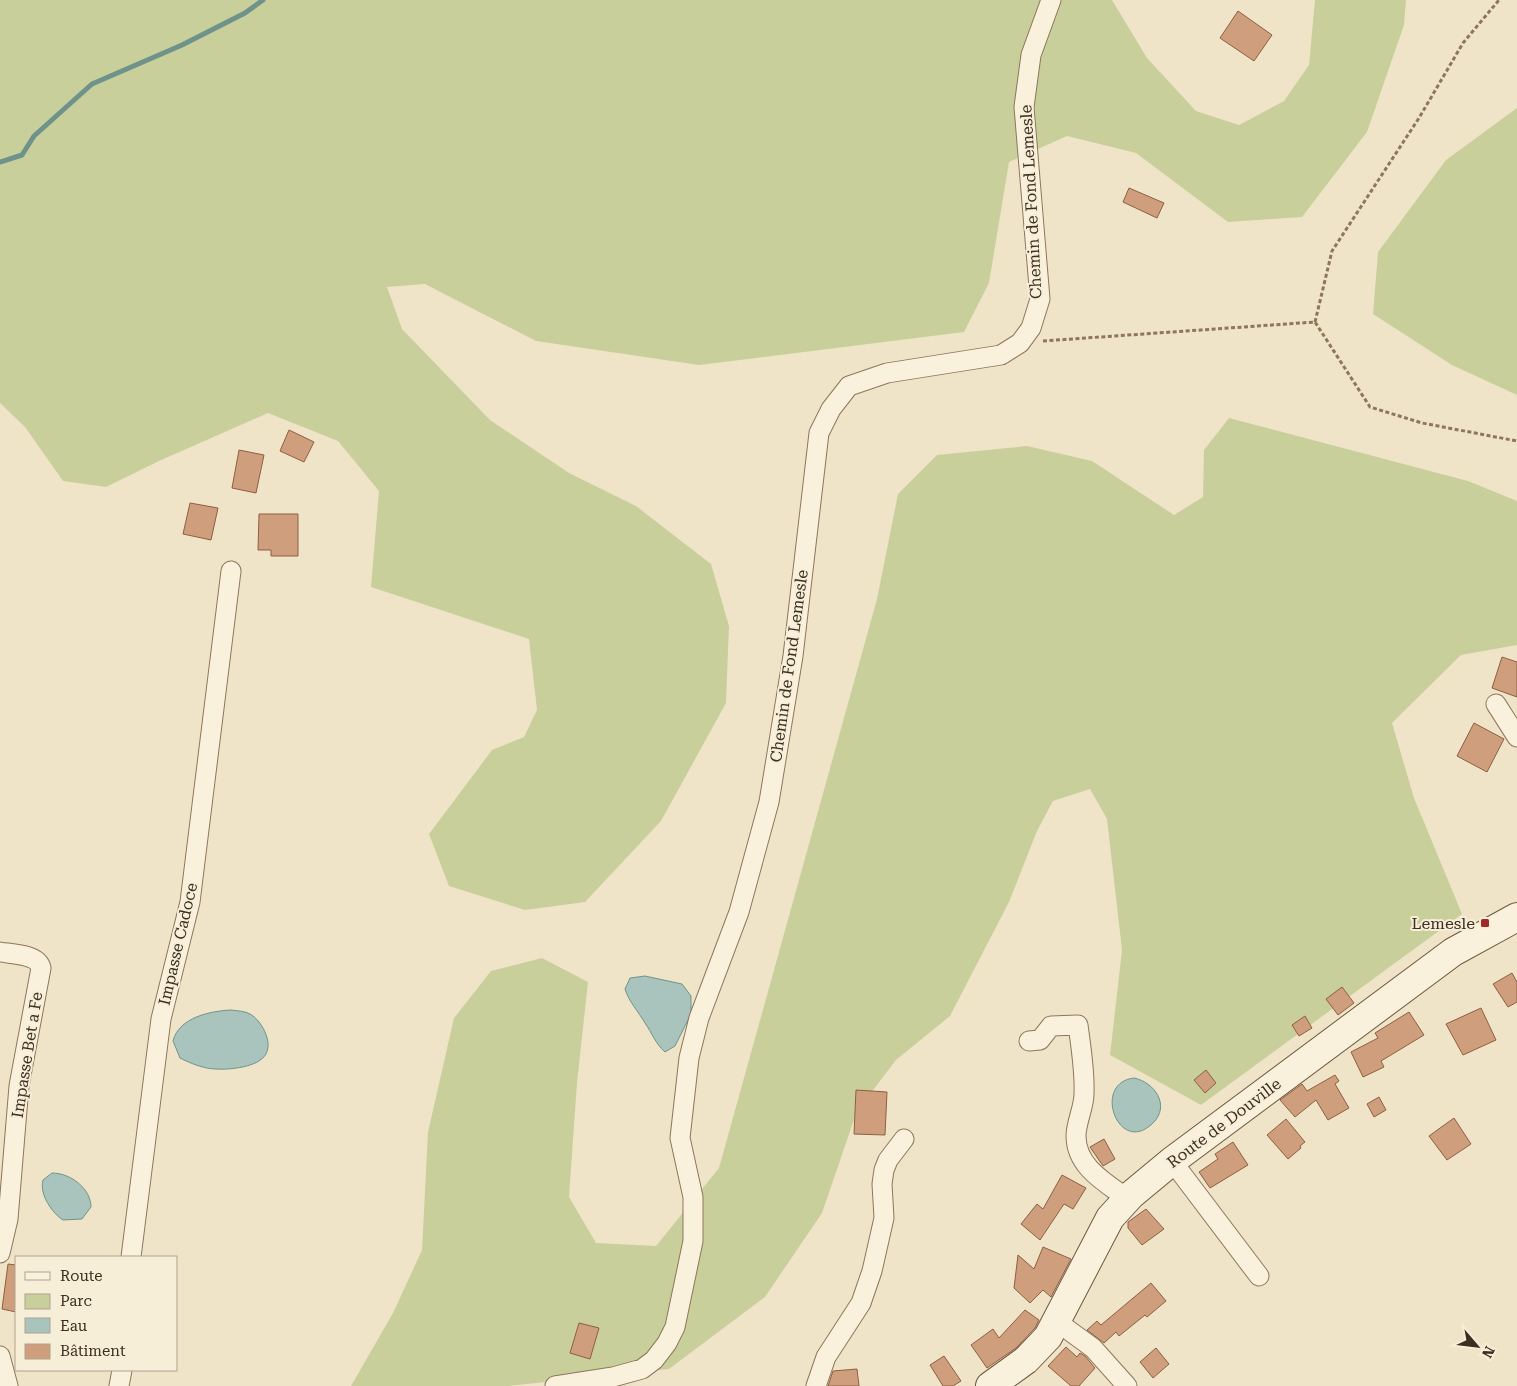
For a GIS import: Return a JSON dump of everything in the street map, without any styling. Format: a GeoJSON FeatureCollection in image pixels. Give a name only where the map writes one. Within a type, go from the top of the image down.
{"type":"FeatureCollection","features":[{"type":"Feature","properties":{"kind":"main road","name":"Route de Douville"},"geometry":{"type":"LineString","coordinates":[[990,1386],[1026,1360],[1048,1337],[1110,1218],[1128,1199],[1172,1161],[1453,952],[1517,918]]}},
{"type":"Feature","properties":{"kind":"street","name":"Chemin de Fond Lemesle"},"geometry":{"type":"LineString","coordinates":[[555,1386],[614,1377],[642,1369],[654,1360],[667,1343],[674,1327],[693,1241],[693,1197],[680,1138],[688,1058],[699,1018],[739,912],[769,802],[793,656],[819,433],[831,409],[849,386],[887,373],[1001,355],[1020,343],[1031,328],[1040,299],[1024,107],[1031,55],[1051,0]]}},
{"type":"Feature","properties":{"kind":"street","name":"Impasse Cadoce"},"geometry":{"type":"LineString","coordinates":[[131,1256],[161,1019],[190,902],[231,570]]}},
{"type":"Feature","properties":{"kind":"street"},"geometry":{"type":"LineString","coordinates":[[1496,704],[1517,737]]}},
{"type":"Feature","properties":{"kind":"street","name":"Impasse Bet a Fe"},"geometry":{"type":"LineString","coordinates":[[0,952],[34,959],[40,964],[19,1086],[4,1222]]}},
{"type":"Feature","properties":{"kind":"street"},"geometry":{"type":"LineString","coordinates":[[1029,1040],[1040,1040],[1051,1026],[1078,1025],[1083,1060],[1084,1096],[1076,1136],[1080,1153],[1092,1173],[1128,1199]]}},
{"type":"Feature","properties":{"kind":"street"},"geometry":{"type":"LineString","coordinates":[[816,1386],[826,1357],[861,1304],[872,1271],[884,1218],[882,1184],[884,1170],[888,1160],[904,1139]]}},
{"type":"Feature","properties":{"kind":"street"},"geometry":{"type":"LineString","coordinates":[[1172,1161],[1258,1276]]}},
{"type":"Feature","properties":{"kind":"street"},"geometry":{"type":"LineString","coordinates":[[0,1253],[4,1222]]}},
{"type":"Feature","properties":{"kind":"street"},"geometry":{"type":"LineString","coordinates":[[1056,1321],[1093,1348],[1127,1386]]}},
{"type":"Feature","properties":{"kind":"street"},"geometry":{"type":"LineString","coordinates":[[0,1356],[8,1386]]}},
{"type":"Feature","properties":{"kind":"street"},"geometry":{"type":"LineString","coordinates":[[119,1386],[122,1371]]}},
{"type":"Feature","properties":{"kind":"path"},"geometry":{"type":"LineString","coordinates":[[1499,0],[1463,43],[1420,118],[1332,251],[1315,322],[1370,406],[1422,423],[1517,441]]}},
{"type":"Feature","properties":{"kind":"path"},"geometry":{"type":"LineString","coordinates":[[1020,343],[1315,322]]}},
{"type":"Feature","properties":{"kind":"green space"},"geometry":{"type":"Polygon","coordinates":[[[0,0],[1112,0],[1147,58],[1196,111],[1239,125],[1284,101],[1309,65],[1315,0],[1406,0],[1404,25],[1367,132],[1302,217],[1228,222],[1136,153],[1067,136],[1009,162],[989,283],[964,332],[699,365],[536,341],[425,284],[387,287],[402,329],[490,420],[569,473],[636,506],[711,564],[729,626],[726,703],[661,821],[585,902],[525,910],[449,886],[429,834],[492,750],[524,737],[537,710],[529,639],[371,587],[379,491],[338,441],[268,413],[159,461],[106,487],[63,481],[25,427],[0,403],[0,0]]]}},
{"type":"Feature","properties":{"kind":"green space"},"geometry":{"type":"Polygon","coordinates":[[[1517,108],[1517,395],[1452,365],[1373,314],[1378,252],[1446,160],[1517,108]]]}},
{"type":"Feature","properties":{"kind":"green space"},"geometry":{"type":"Polygon","coordinates":[[[1229,418],[1468,481],[1517,501],[1517,645],[1461,655],[1392,723],[1414,798],[1462,914],[1201,1105],[1110,1055],[1122,950],[1107,819],[1090,789],[1053,801],[1037,831],[1009,902],[950,1016],[896,1060],[857,1111],[822,1213],[765,1297],[669,1369],[508,1386],[351,1386],[393,1313],[422,1250],[428,1132],[454,1018],[491,971],[542,958],[588,982],[577,1083],[569,1197],[596,1243],[656,1246],[719,1168],[877,599],[898,494],[937,455],[1027,446],[1092,461],[1174,515],[1203,497],[1204,450],[1229,418]]]}},
{"type":"Feature","properties":{"kind":"water"},"geometry":{"type":"Polygon","coordinates":[[[645,976],[682,984],[691,996],[691,1014],[675,1046],[665,1052],[656,1042],[625,989],[630,978],[645,976]]]}},
{"type":"Feature","properties":{"kind":"water"},"geometry":{"type":"Polygon","coordinates":[[[231,1010],[250,1014],[262,1026],[267,1037],[268,1049],[262,1058],[244,1067],[211,1069],[180,1058],[173,1041],[176,1033],[182,1026],[205,1014],[231,1010]]]}},
{"type":"Feature","properties":{"kind":"water"},"geometry":{"type":"Polygon","coordinates":[[[1134,1078],[1141,1080],[1154,1089],[1160,1102],[1158,1116],[1153,1123],[1141,1131],[1130,1131],[1121,1125],[1115,1115],[1112,1103],[1114,1092],[1121,1083],[1134,1078]]]}},
{"type":"Feature","properties":{"kind":"water"},"geometry":{"type":"Polygon","coordinates":[[[52,1173],[73,1179],[88,1194],[91,1207],[82,1219],[63,1220],[47,1203],[42,1185],[43,1180],[52,1173]]]}},
{"type":"Feature","properties":{"kind":"building"},"geometry":{"type":"Polygon","coordinates":[[[1238,11],[1272,35],[1254,61],[1220,38],[1238,11]]]}},
{"type":"Feature","properties":{"kind":"building"},"geometry":{"type":"Polygon","coordinates":[[[1129,188],[1164,203],[1157,218],[1123,202],[1129,188]]]}},
{"type":"Feature","properties":{"kind":"building"},"geometry":{"type":"Polygon","coordinates":[[[289,430],[314,442],[304,462],[280,451],[289,430]]]}},
{"type":"Feature","properties":{"kind":"building"},"geometry":{"type":"Polygon","coordinates":[[[239,450],[264,455],[256,493],[232,488],[239,450]]]}},
{"type":"Feature","properties":{"kind":"building"},"geometry":{"type":"Polygon","coordinates":[[[190,503],[218,508],[211,540],[183,534],[190,503]]]}},
{"type":"Feature","properties":{"kind":"building"},"geometry":{"type":"Polygon","coordinates":[[[259,514],[298,514],[298,556],[271,556],[271,550],[258,550],[259,514]]]}},
{"type":"Feature","properties":{"kind":"building"},"geometry":{"type":"Polygon","coordinates":[[[1502,657],[1517,662],[1517,697],[1492,688],[1502,657]]]}},
{"type":"Feature","properties":{"kind":"building"},"geometry":{"type":"Polygon","coordinates":[[[1474,723],[1504,739],[1487,772],[1457,756],[1474,723]]]}},
{"type":"Feature","properties":{"kind":"building"},"geometry":{"type":"Polygon","coordinates":[[[1512,973],[1517,982],[1517,1002],[1508,1007],[1493,984],[1512,973]]]}},
{"type":"Feature","properties":{"kind":"building"},"geometry":{"type":"Polygon","coordinates":[[[1342,987],[1354,1003],[1338,1015],[1326,999],[1342,987]]]}},
{"type":"Feature","properties":{"kind":"building"},"geometry":{"type":"Polygon","coordinates":[[[1481,1008],[1496,1040],[1463,1055],[1446,1024],[1481,1008]]]}},
{"type":"Feature","properties":{"kind":"building"},"geometry":{"type":"Polygon","coordinates":[[[1409,1012],[1424,1035],[1381,1061],[1384,1067],[1363,1077],[1351,1052],[1378,1038],[1375,1033],[1409,1012]]]}},
{"type":"Feature","properties":{"kind":"building"},"geometry":{"type":"Polygon","coordinates":[[[1305,1016],[1312,1028],[1299,1036],[1292,1025],[1305,1016]]]}},
{"type":"Feature","properties":{"kind":"building"},"geometry":{"type":"Polygon","coordinates":[[[1206,1070],[1216,1083],[1205,1093],[1194,1080],[1206,1070]]]}},
{"type":"Feature","properties":{"kind":"building"},"geometry":{"type":"Polygon","coordinates":[[[1335,1075],[1339,1081],[1335,1084],[1349,1108],[1328,1120],[1316,1100],[1295,1117],[1280,1100],[1302,1084],[1307,1091],[1335,1075]]]}},
{"type":"Feature","properties":{"kind":"building"},"geometry":{"type":"Polygon","coordinates":[[[856,1090],[887,1092],[885,1135],[854,1134],[856,1090]]]}},
{"type":"Feature","properties":{"kind":"building"},"geometry":{"type":"Polygon","coordinates":[[[1379,1097],[1386,1110],[1374,1117],[1367,1104],[1379,1097]]]}},
{"type":"Feature","properties":{"kind":"building"},"geometry":{"type":"Polygon","coordinates":[[[1454,1118],[1471,1144],[1447,1160],[1429,1136],[1454,1118]]]}},
{"type":"Feature","properties":{"kind":"building"},"geometry":{"type":"Polygon","coordinates":[[[1286,1119],[1305,1142],[1288,1159],[1267,1135],[1286,1119]]]}},
{"type":"Feature","properties":{"kind":"building"},"geometry":{"type":"Polygon","coordinates":[[[1104,1139],[1115,1159],[1103,1166],[1090,1147],[1104,1139]]]}},
{"type":"Feature","properties":{"kind":"building"},"geometry":{"type":"Polygon","coordinates":[[[1233,1142],[1248,1165],[1210,1188],[1199,1172],[1218,1159],[1215,1154],[1233,1142]]]}},
{"type":"Feature","properties":{"kind":"building"},"geometry":{"type":"Polygon","coordinates":[[[1062,1175],[1086,1188],[1073,1209],[1064,1204],[1040,1240],[1021,1224],[1037,1204],[1043,1209],[1062,1175]]]}},
{"type":"Feature","properties":{"kind":"building"},"geometry":{"type":"Polygon","coordinates":[[[1146,1209],[1164,1229],[1142,1245],[1128,1228],[1128,1222],[1146,1209]]]}},
{"type":"Feature","properties":{"kind":"building"},"geometry":{"type":"Polygon","coordinates":[[[1043,1247],[1071,1259],[1051,1297],[1043,1290],[1030,1303],[1014,1288],[1018,1255],[1034,1269],[1043,1247]]]}},
{"type":"Feature","properties":{"kind":"building"},"geometry":{"type":"Polygon","coordinates":[[[8,1264],[15,1265],[15,1312],[2,1309],[8,1264]]]}},
{"type":"Feature","properties":{"kind":"building"},"geometry":{"type":"Polygon","coordinates":[[[1151,1283],[1166,1301],[1147,1317],[1145,1315],[1119,1336],[1116,1332],[1104,1343],[1087,1330],[1097,1321],[1101,1325],[1151,1283]]]}},
{"type":"Feature","properties":{"kind":"building"},"geometry":{"type":"Polygon","coordinates":[[[1025,1310],[1039,1320],[1035,1328],[1016,1348],[987,1368],[971,1345],[993,1329],[999,1338],[1025,1310]]]}},
{"type":"Feature","properties":{"kind":"building"},"geometry":{"type":"Polygon","coordinates":[[[579,1323],[599,1328],[590,1359],[570,1353],[579,1323]]]}},
{"type":"Feature","properties":{"kind":"building"},"geometry":{"type":"Polygon","coordinates":[[[1066,1347],[1077,1357],[1080,1353],[1085,1356],[1095,1368],[1079,1386],[1071,1386],[1048,1366],[1066,1347]]]}},
{"type":"Feature","properties":{"kind":"building"},"geometry":{"type":"Polygon","coordinates":[[[1156,1348],[1169,1364],[1153,1378],[1140,1362],[1156,1348]]]}},
{"type":"Feature","properties":{"kind":"building"},"geometry":{"type":"Polygon","coordinates":[[[944,1356],[961,1381],[953,1386],[943,1386],[930,1365],[944,1356]]]}},
{"type":"Feature","properties":{"kind":"building"},"geometry":{"type":"Polygon","coordinates":[[[857,1369],[859,1386],[828,1386],[833,1371],[857,1369]]]}},
{"type":"Feature","properties":{"kind":"waterway"},"geometry":{"type":"LineString","coordinates":[[0,162],[22,155],[34,136],[92,84],[182,45],[245,13],[263,0]]}},
{"type":"Feature","properties":{"kind":"place","name":"Lemesle"},"geometry":{"type":"Point","coordinates":[1485,923]}}]}
